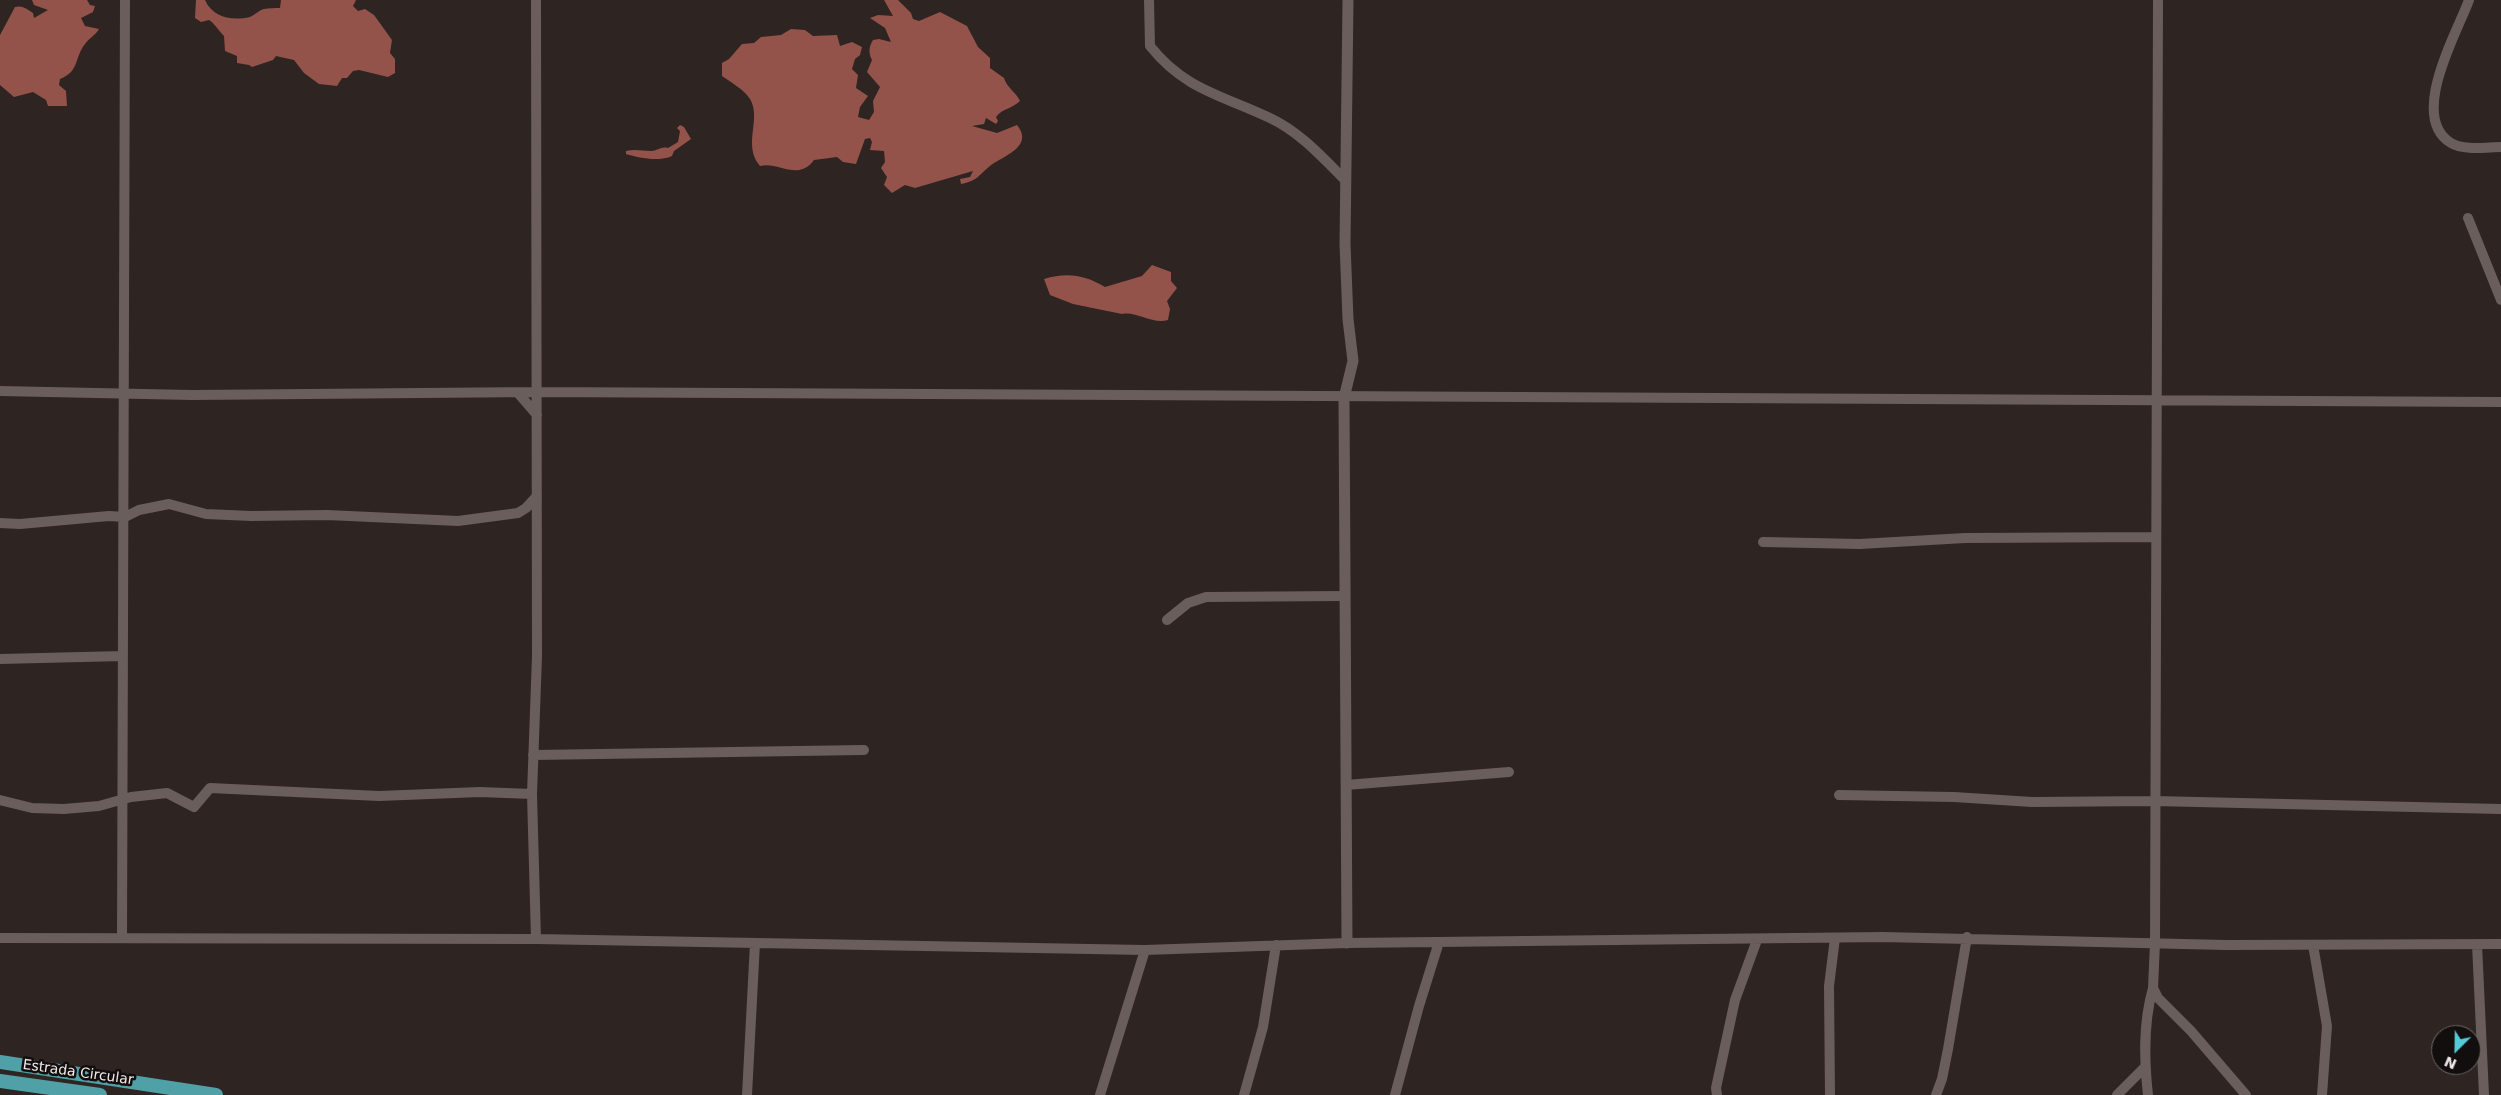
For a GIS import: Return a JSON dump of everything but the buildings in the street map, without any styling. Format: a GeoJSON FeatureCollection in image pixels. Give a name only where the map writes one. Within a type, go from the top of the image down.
{"type":"FeatureCollection","features":[{"type":"Feature","properties":{"kind":"main road","name":"Estrada Circular"},"geometry":{"type":"LineString","coordinates":[[0,1062],[216,1095]]}},
{"type":"Feature","properties":{"kind":"main road","name":"Estrada Circular"},"geometry":{"type":"LineString","coordinates":[[0,1081],[100,1095]]}},
{"type":"Feature","properties":{"kind":"street"},"geometry":{"type":"LineString","coordinates":[[122,938],[125,517],[125,0]]}},
{"type":"Feature","properties":{"kind":"street"},"geometry":{"type":"LineString","coordinates":[[536,0],[537,656],[532,794],[536,938]]}},
{"type":"Feature","properties":{"kind":"street"},"geometry":{"type":"LineString","coordinates":[[1149,0],[1150,46],[1178,76],[1208,92],[1271,118],[1306,141],[1346,181]]}},
{"type":"Feature","properties":{"kind":"street"},"geometry":{"type":"LineString","coordinates":[[1347,943],[1344,398],[1353,361],[1348,319],[1346,181],[1348,0]]}},
{"type":"Feature","properties":{"kind":"street"},"geometry":{"type":"LineString","coordinates":[[2148,1095],[2145,1067],[2145,1038],[2153,988],[2155,943],[2158,0]]}},
{"type":"Feature","properties":{"kind":"street"},"geometry":{"type":"LineString","coordinates":[[2470,0],[2435,86],[2434,106],[2436,124],[2444,137],[2452,144],[2462,147],[2501,147]]}},
{"type":"Feature","properties":{"kind":"street"},"geometry":{"type":"LineString","coordinates":[[2468,218],[2501,300]]}},
{"type":"Feature","properties":{"kind":"street"},"geometry":{"type":"LineString","coordinates":[[0,391],[124,394],[536,392],[1344,398],[2501,402]]}},
{"type":"Feature","properties":{"kind":"street"},"geometry":{"type":"LineString","coordinates":[[518,393],[537,415]]}},
{"type":"Feature","properties":{"kind":"street"},"geometry":{"type":"LineString","coordinates":[[0,523],[20,524],[109,516],[125,517],[139,510],[170,504],[206,514],[327,515],[458,521],[518,513],[526,508],[537,496]]}},
{"type":"Feature","properties":{"kind":"street"},"geometry":{"type":"LineString","coordinates":[[1763,542],[1860,544],[1965,538],[2156,537]]}},
{"type":"Feature","properties":{"kind":"street"},"geometry":{"type":"LineString","coordinates":[[1166,620],[1188,603],[1206,597],[1344,596]]}},
{"type":"Feature","properties":{"kind":"street"},"geometry":{"type":"LineString","coordinates":[[0,659],[123,656]]}},
{"type":"Feature","properties":{"kind":"street"},"geometry":{"type":"LineString","coordinates":[[533,755],[864,750]]}},
{"type":"Feature","properties":{"kind":"street"},"geometry":{"type":"LineString","coordinates":[[1346,784],[1509,772]]}},
{"type":"Feature","properties":{"kind":"street"},"geometry":{"type":"LineString","coordinates":[[0,800],[32,808],[64,810],[99,806],[167,793],[194,807],[210,788],[379,796],[480,792],[532,794]]}},
{"type":"Feature","properties":{"kind":"street"},"geometry":{"type":"LineString","coordinates":[[1839,795],[1954,797],[2032,802],[2154,801],[2501,809]]}},
{"type":"Feature","properties":{"kind":"street"},"geometry":{"type":"LineString","coordinates":[[0,938],[536,938],[1145,950],[1347,943],[1967,937],[2155,943],[2313,945],[2501,944]]}},
{"type":"Feature","properties":{"kind":"street"},"geometry":{"type":"LineString","coordinates":[[1936,1095],[1942,1079],[1967,937]]}},
{"type":"Feature","properties":{"kind":"street"},"geometry":{"type":"LineString","coordinates":[[1830,1095],[1829,986],[1835,938]]}},
{"type":"Feature","properties":{"kind":"street"},"geometry":{"type":"LineString","coordinates":[[1717,1095],[1716,1088],[1735,1000],[1757,940]]}},
{"type":"Feature","properties":{"kind":"street"},"geometry":{"type":"LineString","coordinates":[[1394,1095],[1418,1006],[1439,942]]}},
{"type":"Feature","properties":{"kind":"street"},"geometry":{"type":"LineString","coordinates":[[747,1095],[755,943]]}},
{"type":"Feature","properties":{"kind":"street"},"geometry":{"type":"LineString","coordinates":[[2477,944],[2484,1095]]}},
{"type":"Feature","properties":{"kind":"street"},"geometry":{"type":"LineString","coordinates":[[2313,945],[2327,1026],[2322,1095]]}},
{"type":"Feature","properties":{"kind":"street"},"geometry":{"type":"LineString","coordinates":[[1244,1095],[1263,1026],[1276,946]]}},
{"type":"Feature","properties":{"kind":"street"},"geometry":{"type":"LineString","coordinates":[[1100,1095],[1145,950]]}},
{"type":"Feature","properties":{"kind":"street"},"geometry":{"type":"LineString","coordinates":[[2153,988],[2158,998],[2191,1031],[2246,1095]]}},
{"type":"Feature","properties":{"kind":"street"},"geometry":{"type":"LineString","coordinates":[[2117,1095],[2145,1067]]}},
{"type":"Feature","properties":{"kind":"shaded area"},"geometry":{"type":"Polygon","coordinates":[[[32,0],[87,0],[90,5],[95,6],[93,12],[81,18],[85,26],[99,29],[82,49],[71,72],[60,79],[59,85],[66,91],[67,106],[48,106],[46,100],[33,92],[14,97],[0,85],[0,35],[15,7],[27,9],[33,13],[34,18],[48,10],[34,5],[32,0]]]}},
{"type":"Feature","properties":{"kind":"shaded area"},"geometry":{"type":"Polygon","coordinates":[[[196,0],[205,0],[213,11],[224,17],[236,19],[250,17],[264,9],[280,8],[281,0],[356,0],[353,6],[358,11],[365,9],[374,15],[392,40],[390,53],[395,59],[395,73],[388,77],[359,70],[353,71],[347,78],[342,78],[337,86],[319,84],[304,73],[294,60],[276,56],[273,60],[252,67],[237,63],[237,56],[225,51],[224,36],[215,25],[209,20],[201,22],[195,18],[196,0]]]}},
{"type":"Feature","properties":{"kind":"shaded area"},"geometry":{"type":"Polygon","coordinates":[[[884,0],[898,0],[911,13],[913,19],[919,21],[940,12],[967,26],[978,47],[990,58],[990,68],[1004,78],[1007,85],[1020,101],[999,114],[996,117],[998,121],[996,124],[986,118],[984,124],[972,126],[997,133],[1017,125],[1022,139],[1019,145],[971,181],[961,184],[960,179],[970,177],[973,171],[915,188],[905,185],[892,193],[884,185],[887,177],[881,168],[885,162],[884,151],[870,150],[872,142],[870,138],[865,139],[856,164],[843,162],[837,157],[814,160],[801,170],[767,165],[760,166],[755,158],[752,141],[753,107],[745,92],[722,76],[722,63],[729,59],[742,44],[754,43],[761,37],[781,35],[791,29],[805,30],[813,36],[837,35],[840,46],[852,42],[862,47],[852,69],[858,75],[856,88],[868,96],[860,107],[858,117],[869,120],[874,112],[873,101],[880,87],[867,72],[872,60],[870,47],[873,40],[879,39],[891,42],[885,28],[870,18],[878,15],[893,16],[884,0]]]}},
{"type":"Feature","properties":{"kind":"shaded area"},"geometry":{"type":"Polygon","coordinates":[[[680,125],[684,127],[691,139],[674,151],[672,156],[655,159],[626,154],[626,151],[629,150],[651,151],[668,148],[678,142],[680,131],[677,128],[680,125]]]}},
{"type":"Feature","properties":{"kind":"shaded area"},"geometry":{"type":"Polygon","coordinates":[[[1152,265],[1171,272],[1171,281],[1177,288],[1167,301],[1170,309],[1168,320],[1157,321],[1133,314],[1122,314],[1073,304],[1050,295],[1044,279],[1068,275],[1076,276],[1083,277],[1105,287],[1142,276],[1152,265]]]}}]}
